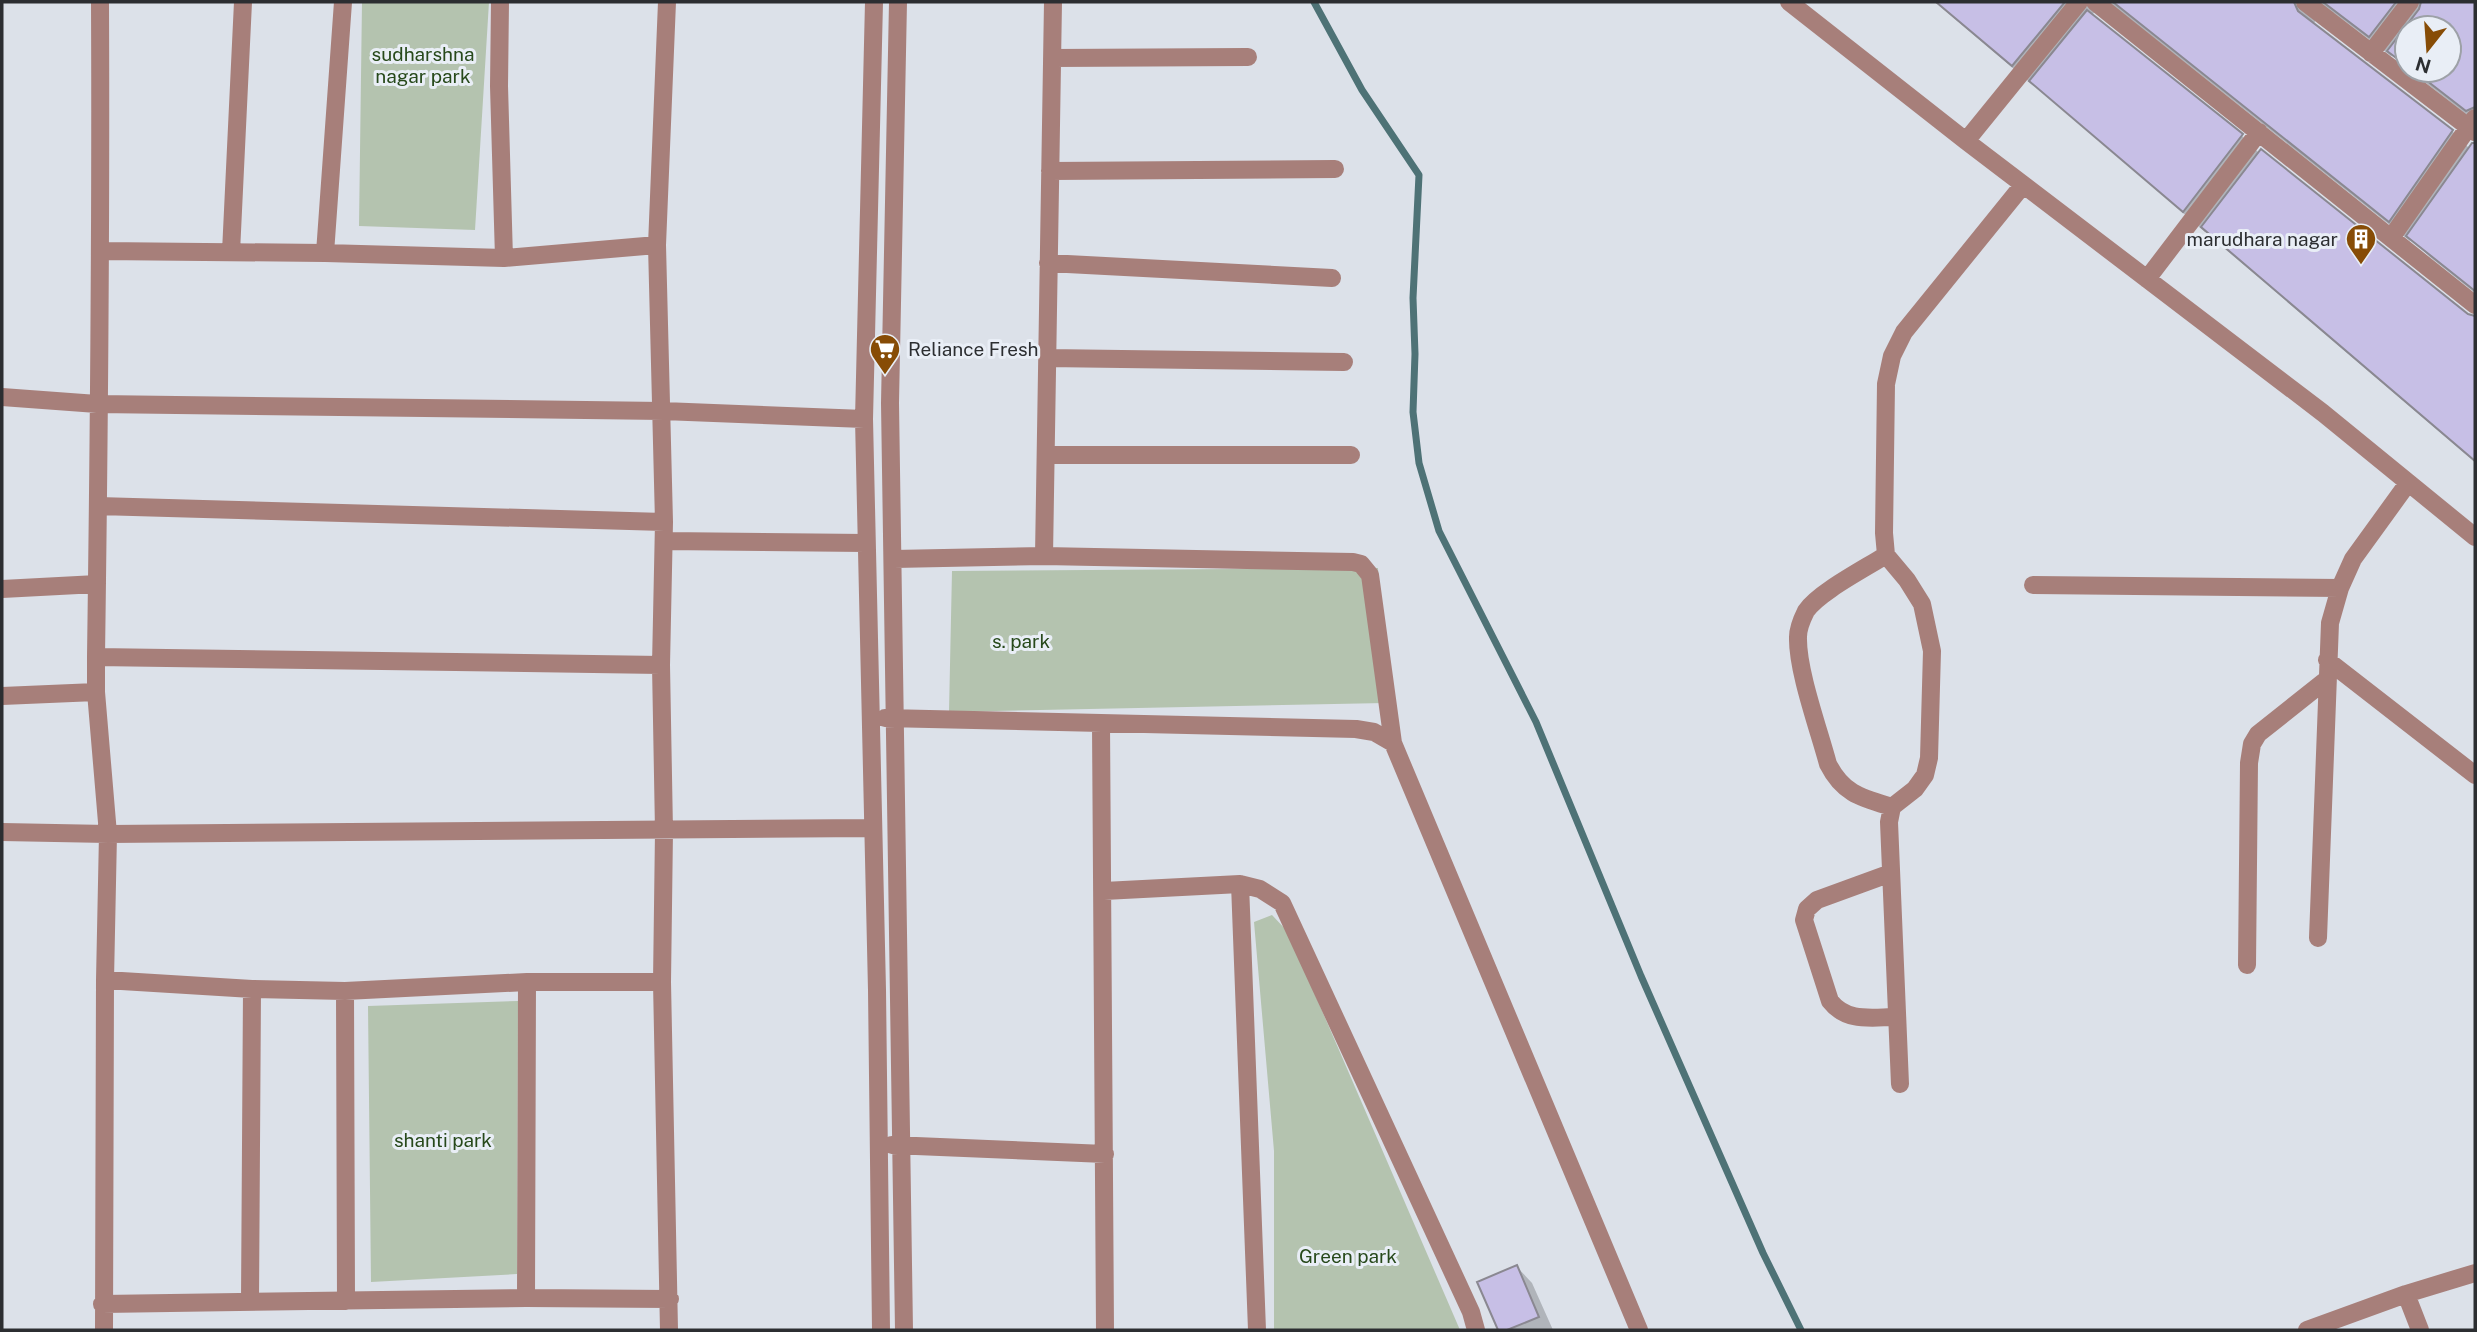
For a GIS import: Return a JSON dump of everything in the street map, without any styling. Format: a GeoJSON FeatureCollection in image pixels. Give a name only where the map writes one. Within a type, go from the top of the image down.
{"type":"FeatureCollection","features":[{"type":"Feature","properties":{"kind":"street"},"geometry":{"type":"LineString","coordinates":[[100,2],[101,251],[97,404],[96,692],[108,834],[104,1330]]}},
{"type":"Feature","properties":{"kind":"street"},"geometry":{"type":"LineString","coordinates":[[232,252],[243,2]]}},
{"type":"Feature","properties":{"kind":"street"},"geometry":{"type":"LineString","coordinates":[[326,253],[343,2]]}},
{"type":"Feature","properties":{"kind":"street"},"geometry":{"type":"LineString","coordinates":[[500,2],[499,86],[504,258]]}},
{"type":"Feature","properties":{"kind":"street"},"geometry":{"type":"LineString","coordinates":[[667,2],[657,245],[663,411],[662,982],[670,1330]]}},
{"type":"Feature","properties":{"kind":"street"},"geometry":{"type":"LineString","coordinates":[[874,2],[864,419],[877,990],[881,1330]]}},
{"type":"Feature","properties":{"kind":"street"},"geometry":{"type":"LineString","coordinates":[[898,2],[890,402],[904,1330]]}},
{"type":"Feature","properties":{"kind":"street"},"geometry":{"type":"LineString","coordinates":[[1044,556],[1053,2]]}},
{"type":"Feature","properties":{"kind":"street"},"geometry":{"type":"LineString","coordinates":[[1789,2],[2023,185],[2323,413],[2475,537]]}},
{"type":"Feature","properties":{"kind":"street"},"geometry":{"type":"LineString","coordinates":[[1966,141],[2079,2]]}},
{"type":"Feature","properties":{"kind":"street"},"geometry":{"type":"LineString","coordinates":[[2095,2],[2475,305]]}},
{"type":"Feature","properties":{"kind":"street"},"geometry":{"type":"LineString","coordinates":[[2305,2],[2473,126],[2391,238]]}},
{"type":"Feature","properties":{"kind":"street"},"geometry":{"type":"LineString","coordinates":[[2371,53],[2410,2]]}},
{"type":"Feature","properties":{"kind":"street"},"geometry":{"type":"LineString","coordinates":[[1052,58],[1248,57]]}},
{"type":"Feature","properties":{"kind":"street"},"geometry":{"type":"LineString","coordinates":[[2147,279],[2259,132]]}},
{"type":"Feature","properties":{"kind":"street"},"geometry":{"type":"LineString","coordinates":[[1050,171],[1335,169]]}},
{"type":"Feature","properties":{"kind":"street"},"geometry":{"type":"LineString","coordinates":[[1900,1084],[1889,822],[1892,807],[1915,789],[1925,775],[1929,758],[1932,651],[1922,604],[1907,580],[1886,555],[1886,384],[1892,356],[1903,332],[2023,185]]}},
{"type":"Feature","properties":{"kind":"street"},"geometry":{"type":"LineString","coordinates":[[101,251],[504,258],[657,245]]}},
{"type":"Feature","properties":{"kind":"street"},"geometry":{"type":"LineString","coordinates":[[1048,263],[1332,278]]}},
{"type":"Feature","properties":{"kind":"street"},"geometry":{"type":"LineString","coordinates":[[1047,358],[1344,362]]}},
{"type":"Feature","properties":{"kind":"street"},"geometry":{"type":"LineString","coordinates":[[2,397],[97,404],[663,411],[864,419]]}},
{"type":"Feature","properties":{"kind":"street"},"geometry":{"type":"LineString","coordinates":[[1046,455],[1351,454]]}},
{"type":"Feature","properties":{"kind":"street"},"geometry":{"type":"LineString","coordinates":[[2318,938],[2330,623],[2340,588],[2353,559],[2408,483]]}},
{"type":"Feature","properties":{"kind":"street"},"geometry":{"type":"LineString","coordinates":[[97,506],[664,522]]}},
{"type":"Feature","properties":{"kind":"street"},"geometry":{"type":"LineString","coordinates":[[664,541],[866,543]]}},
{"type":"Feature","properties":{"kind":"street"},"geometry":{"type":"LineString","coordinates":[[1886,555],[1808,609],[1798,636],[1800,662],[1833,774],[1840,784],[1859,797],[1892,807]]}},
{"type":"Feature","properties":{"kind":"street"},"geometry":{"type":"LineString","coordinates":[[894,559],[1044,556],[1339,561],[1361,564],[1370,575],[1393,743],[1639,1330]]}},
{"type":"Feature","properties":{"kind":"street"},"geometry":{"type":"LineString","coordinates":[[2,589],[97,584]]}},
{"type":"Feature","properties":{"kind":"street"},"geometry":{"type":"LineString","coordinates":[[2033,584],[2340,588]]}},
{"type":"Feature","properties":{"kind":"street"},"geometry":{"type":"LineString","coordinates":[[96,657],[661,665]]}},
{"type":"Feature","properties":{"kind":"street"},"geometry":{"type":"LineString","coordinates":[[2327,660],[2475,775]]}},
{"type":"Feature","properties":{"kind":"street"},"geometry":{"type":"LineString","coordinates":[[2247,965],[2249,763],[2252,744],[2266,726],[2326,680]]}},
{"type":"Feature","properties":{"kind":"street"},"geometry":{"type":"LineString","coordinates":[[2,696],[96,692]]}},
{"type":"Feature","properties":{"kind":"street"},"geometry":{"type":"LineString","coordinates":[[871,718],[1356,729],[1374,732],[1393,743]]}},
{"type":"Feature","properties":{"kind":"street"},"geometry":{"type":"LineString","coordinates":[[1101,724],[1105,1330]]}},
{"type":"Feature","properties":{"kind":"street"},"geometry":{"type":"LineString","coordinates":[[2,832],[108,834],[872,828]]}},
{"type":"Feature","properties":{"kind":"street"},"geometry":{"type":"LineString","coordinates":[[1891,873],[1816,900],[1807,909],[1804,920],[1830,1001],[1839,1012],[1853,1017],[1897,1017]]}},
{"type":"Feature","properties":{"kind":"street"},"geometry":{"type":"LineString","coordinates":[[1104,891],[1240,884],[1260,889],[1282,903],[1465,1299],[1476,1330]]}},
{"type":"Feature","properties":{"kind":"street"},"geometry":{"type":"LineString","coordinates":[[1240,884],[1257,1330]]}},
{"type":"Feature","properties":{"kind":"street"},"geometry":{"type":"LineString","coordinates":[[105,980],[252,989],[345,991],[527,982],[662,982]]}},
{"type":"Feature","properties":{"kind":"street"},"geometry":{"type":"LineString","coordinates":[[526,1298],[527,982]]}},
{"type":"Feature","properties":{"kind":"street"},"geometry":{"type":"LineString","coordinates":[[250,1301],[252,989]]}},
{"type":"Feature","properties":{"kind":"street"},"geometry":{"type":"LineString","coordinates":[[345,991],[346,1301]]}},
{"type":"Feature","properties":{"kind":"street"},"geometry":{"type":"LineString","coordinates":[[878,1145],[1105,1154]]}},
{"type":"Feature","properties":{"kind":"street"},"geometry":{"type":"LineString","coordinates":[[2307,1330],[2406,1294],[2475,1273]]}},
{"type":"Feature","properties":{"kind":"street"},"geometry":{"type":"LineString","coordinates":[[2406,1294],[2420,1330]]}},
{"type":"Feature","properties":{"kind":"street"},"geometry":{"type":"LineString","coordinates":[[103,1304],[526,1298],[670,1299]]}},
{"type":"Feature","properties":{"kind":"green space","name":"sudharshna nagar park"},"geometry":{"type":"Polygon","coordinates":[[[362,2],[489,2],[475,230],[359,226],[362,2]]]}},
{"type":"Feature","properties":{"kind":"green space","name":"s. park"},"geometry":{"type":"Polygon","coordinates":[[[1378,568],[1385,703],[949,712],[952,571],[1378,568]]]}},
{"type":"Feature","properties":{"kind":"green space","name":"Green park"},"geometry":{"type":"Polygon","coordinates":[[[1272,915],[1288,932],[1460,1330],[1274,1330],[1274,1151],[1254,922],[1272,915]]]}},
{"type":"Feature","properties":{"kind":"green space","name":"shanti park"},"geometry":{"type":"Polygon","coordinates":[[[518,1001],[517,1274],[371,1282],[368,1006],[518,1001]]]}},
{"type":"Feature","properties":{"kind":"building"},"geometry":{"type":"Polygon","coordinates":[[[1936,2],[2065,2],[2012,66],[1936,2]]]}},
{"type":"Feature","properties":{"kind":"building"},"geometry":{"type":"Polygon","coordinates":[[[2113,2],[2294,2],[2298,11],[2453,130],[2389,222],[2113,2]]]}},
{"type":"Feature","properties":{"kind":"building"},"geometry":{"type":"Polygon","coordinates":[[[2323,2],[2396,2],[2369,37],[2323,2]]]}},
{"type":"Feature","properties":{"kind":"building"},"geometry":{"type":"Polygon","coordinates":[[[2421,2],[2475,2],[2475,107],[2466,111],[2431,84],[2463,84],[2463,14],[2415,14],[2421,2]]]}},
{"type":"Feature","properties":{"kind":"building"},"geometry":{"type":"Polygon","coordinates":[[[2087,10],[2243,134],[2183,212],[2029,81],[2087,10]]]}},
{"type":"Feature","properties":{"kind":"building"},"geometry":{"type":"Polygon","coordinates":[[[2393,43],[2393,56],[2387,51],[2393,43]]]}},
{"type":"Feature","properties":{"kind":"building"},"geometry":{"type":"Polygon","coordinates":[[[2472,143],[2475,143],[2475,291],[2406,236],[2472,143]]]}},
{"type":"Feature","properties":{"kind":"building"},"geometry":{"type":"Polygon","coordinates":[[[2261,149],[2468,314],[2475,316],[2475,461],[2201,227],[2261,149]]]}},
{"type":"Feature","properties":{"kind":"building"},"geometry":{"type":"Polygon","coordinates":[[[1517,1265],[1539,1317],[1507,1330],[1498,1330],[1477,1282],[1517,1265]]]}},
{"type":"Feature","properties":{"kind":"waterway"},"geometry":{"type":"LineString","coordinates":[[1314,2],[1362,90],[1419,175],[1413,298],[1413,412],[1419,463],[1439,531],[1536,722],[1641,976],[1763,1253],[1801,1330]]}},
{"type":"Feature","properties":{"kind":"place","name":"marudhara nagar"},"geometry":{"type":"Point","coordinates":[2361,266]}},
{"type":"Feature","properties":{"kind":"place","name":"Reliance Fresh"},"geometry":{"type":"Point","coordinates":[885,376]}}]}
